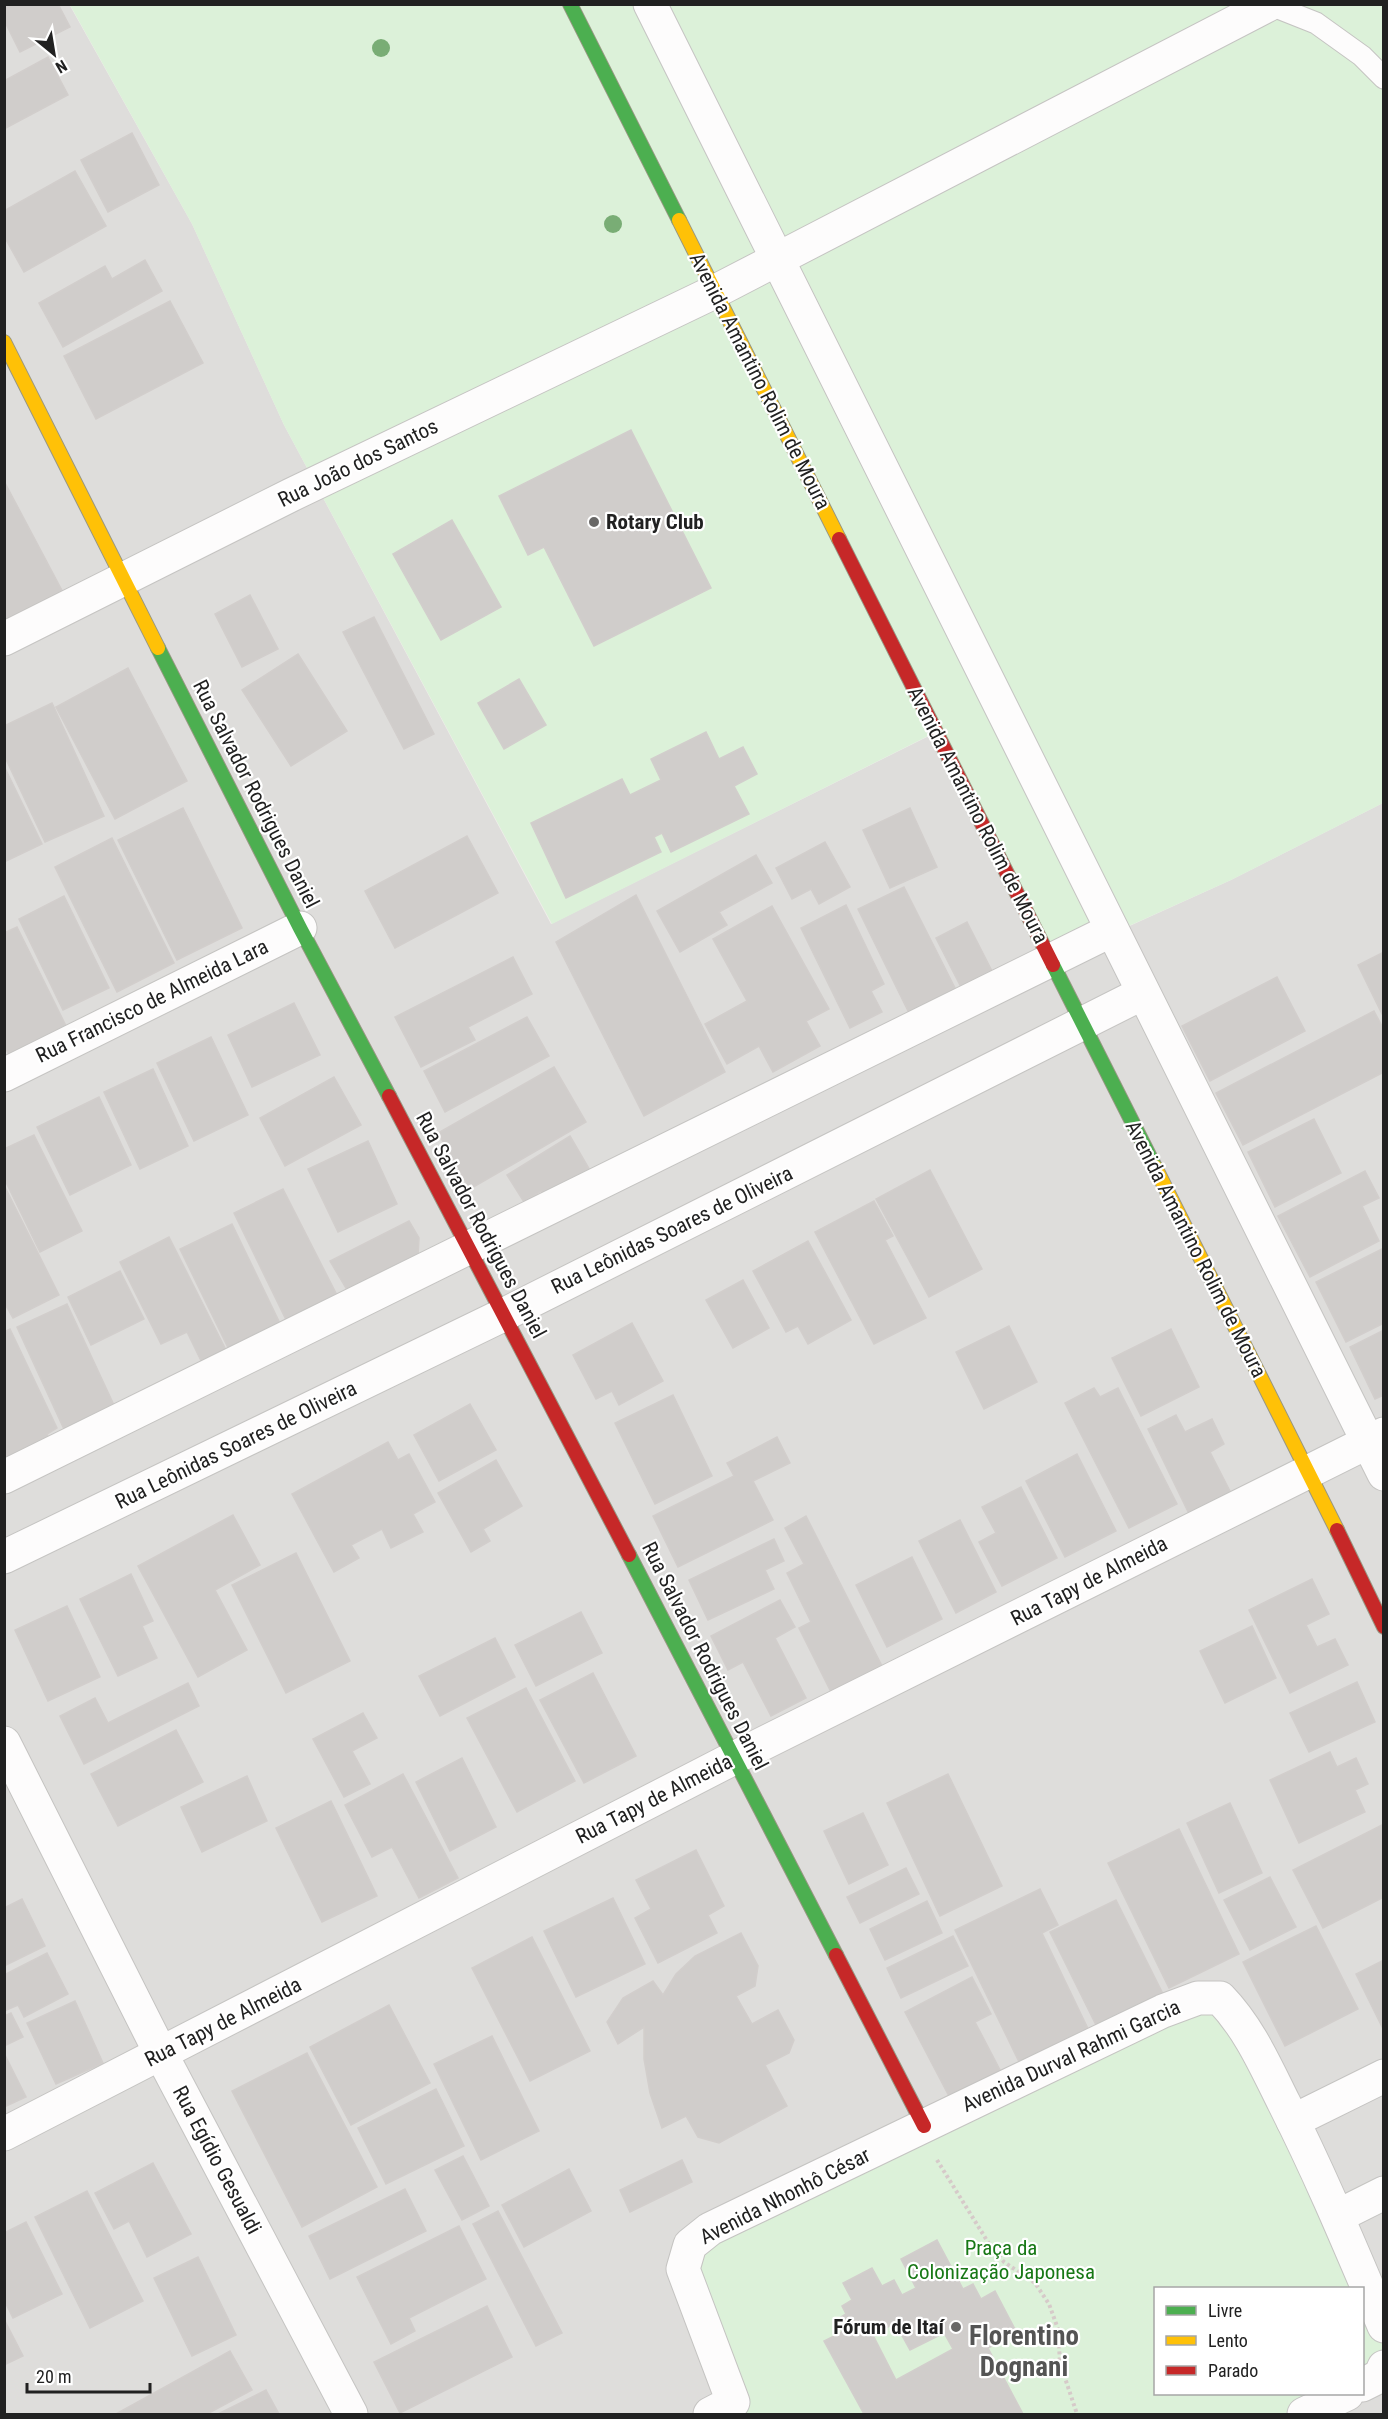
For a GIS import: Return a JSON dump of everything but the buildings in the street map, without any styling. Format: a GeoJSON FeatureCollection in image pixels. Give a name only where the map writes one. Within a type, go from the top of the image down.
{"type":"FeatureCollection","features":[{"type":"Feature","properties":{"kind":"street","name":"Avenida Amantino Rolim de Moura"},"geometry":{"type":"LineString","coordinates":[[570,4],[1308,1471],[1383,1627]]}},
{"type":"Feature","properties":{"kind":"street"},"geometry":{"type":"LineString","coordinates":[[650,4],[1143,993],[1376,1437],[1383,1474]]}},
{"type":"Feature","properties":{"kind":"street","name":"Rua João dos Santos"},"geometry":{"type":"LineString","coordinates":[[4,639],[291,495],[714,292],[1268,5]]}},
{"type":"Feature","properties":{"kind":"street","name":"Rua Salvador Rodrigues Daniel"},"geometry":{"type":"LineString","coordinates":[[4,342],[300,928],[505,1314],[924,2126]]}},
{"type":"Feature","properties":{"kind":"street","name":"Rua Francisco de Almeida Lara"},"geometry":{"type":"LineString","coordinates":[[4,1075],[300,928]]}},
{"type":"Feature","properties":{"kind":"street"},"geometry":{"type":"LineString","coordinates":[[4,1477],[1112,930]]}},
{"type":"Feature","properties":{"kind":"street","name":"Rua Leônidas Soares de Oliveira"},"geometry":{"type":"LineString","coordinates":[[4,1557],[505,1314],[1083,1026],[1143,993]]}},
{"type":"Feature","properties":{"kind":"street","name":"Rua Tapy de Almeida"},"geometry":{"type":"LineString","coordinates":[[4,2134],[734,1758],[1376,1437]]}},
{"type":"Feature","properties":{"kind":"street","name":"Rua Egídio Gesualdi"},"geometry":{"type":"LineString","coordinates":[[4,1743],[161,2054],[351,2415]]}},
{"type":"Feature","properties":{"kind":"street","name":"Avenida Durval Rahmi Garcia"},"geometry":{"type":"LineString","coordinates":[[924,2126],[1177,2004],[1198,1998],[1220,1998],[1239,2018],[1293,2121],[1338,2216],[1383,2326]]}},
{"type":"Feature","properties":{"kind":"street"},"geometry":{"type":"LineString","coordinates":[[1293,2121],[1383,2076]]}},
{"type":"Feature","properties":{"kind":"street","name":"Avenida Nhonhô César"},"geometry":{"type":"LineString","coordinates":[[728,2410],[683,2269],[690,2245],[710,2229],[924,2126]]}},
{"type":"Feature","properties":{"kind":"street"},"geometry":{"type":"LineString","coordinates":[[1338,2216],[1383,2193]]}},
{"type":"Feature","properties":{"kind":"street"},"geometry":{"type":"LineString","coordinates":[[1364,2384],[1380,2376],[1383,2367]]}},
{"type":"Feature","properties":{"kind":"street"},"geometry":{"type":"LineString","coordinates":[[1304,2415],[1345,2395]]}},
{"type":"Feature","properties":{"kind":"lane"},"geometry":{"type":"LineString","coordinates":[[1268,5],[1316,23],[1362,56],[1383,78]]}},
{"type":"Feature","properties":{"kind":"path"},"geometry":{"type":"LineString","coordinates":[[924,2126],[932,2153],[991,2247],[1004,2262],[1035,2283],[1049,2304],[1058,2329],[1060,2363],[1077,2415]]}},
{"type":"Feature","properties":{"kind":"shaded area"},"geometry":{"type":"Polygon","coordinates":[[[69,4],[192,224],[284,425],[551,924],[935,733],[1092,943],[1231,880],[1383,803],[1383,2414],[5,2414],[4,5],[69,4]]]}},
{"type":"Feature","properties":{"kind":"green space"},"geometry":{"type":"Polygon","coordinates":[[[70,5],[1383,5],[1383,803],[1231,880],[1051,961],[936,732],[552,924],[284,425],[192,224],[70,5]]]}},
{"type":"Feature","properties":{"kind":"green space","name":"Praça da Colonização Japonesa"},"geometry":{"type":"Polygon","coordinates":[[[1220,1998],[1364,2287],[1154,2287],[1154,2395],[1345,2395],[1304,2414],[745,2414],[702,2324],[690,2245],[1220,1998]]]}},
{"type":"Feature","properties":{"kind":"green space","name":"Praça da Colonização Japonesa"},"geometry":{"type":"Polygon","coordinates":[[[1364,2288],[1383,2326],[1383,2362],[1364,2380],[1364,2288]]]}},
{"type":"Feature","properties":{"kind":"traffic: fast"},"geometry":{"type":"LineString","coordinates":[[570,4],[679,220]]}},
{"type":"Feature","properties":{"kind":"traffic: fast"},"geometry":{"type":"LineString","coordinates":[[158,648],[300,928],[389,1096]]}},
{"type":"Feature","properties":{"kind":"traffic: fast"},"geometry":{"type":"LineString","coordinates":[[1053,965],[1155,1167]]}},
{"type":"Feature","properties":{"kind":"traffic: fast"},"geometry":{"type":"LineString","coordinates":[[629,1555],[836,1955]]}},
{"type":"Feature","properties":{"kind":"traffic: slow"},"geometry":{"type":"LineString","coordinates":[[679,220],[839,539]]}},
{"type":"Feature","properties":{"kind":"traffic: slow"},"geometry":{"type":"LineString","coordinates":[[4,342],[158,648]]}},
{"type":"Feature","properties":{"kind":"traffic: slow"},"geometry":{"type":"LineString","coordinates":[[1155,1167],[1337,1530]]}},
{"type":"Feature","properties":{"kind":"traffic: jam"},"geometry":{"type":"LineString","coordinates":[[839,539],[1053,965]]}},
{"type":"Feature","properties":{"kind":"traffic: jam"},"geometry":{"type":"LineString","coordinates":[[389,1096],[629,1555]]}},
{"type":"Feature","properties":{"kind":"traffic: jam"},"geometry":{"type":"LineString","coordinates":[[1337,1530],[1384,1627]]}},
{"type":"Feature","properties":{"kind":"traffic: jam"},"geometry":{"type":"LineString","coordinates":[[836,1955],[924,2126]]}},
{"type":"Feature","properties":{"kind":"place","name":"Rotary Club"},"geometry":{"type":"Point","coordinates":[594,522]}},
{"type":"Feature","properties":{"kind":"place","name":"Fórum de Itaí"},"geometry":{"type":"Point","coordinates":[956,2327]}},
{"type":"Feature","properties":{"kind":"district","name":"Florentino Dognani"},"geometry":{"type":"Point","coordinates":[1024,2352]}}]}
